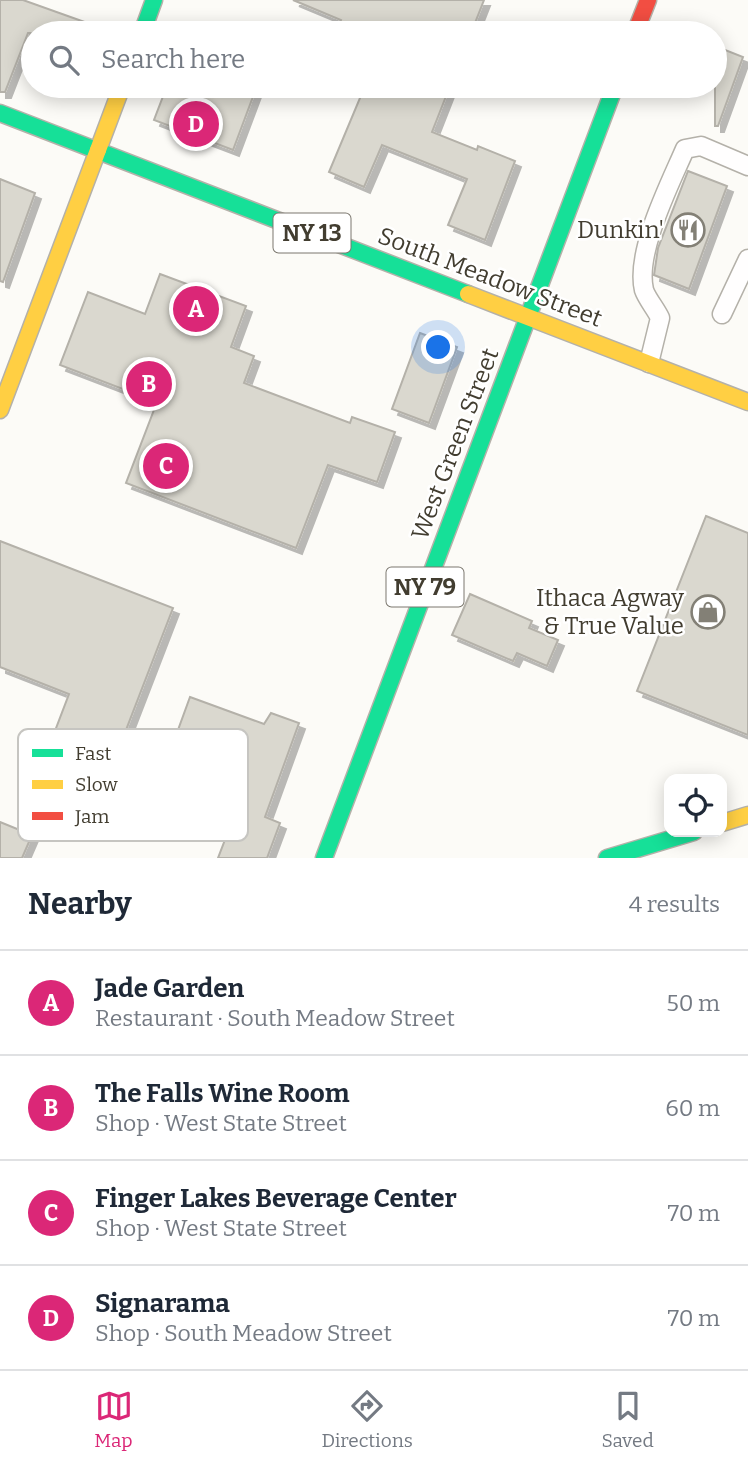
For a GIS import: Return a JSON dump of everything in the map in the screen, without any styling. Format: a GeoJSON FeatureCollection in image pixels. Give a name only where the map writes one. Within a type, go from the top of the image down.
{"type":"FeatureCollection","features":[{"type":"Feature","properties":{"kind":"main road"},"geometry":{"type":"LineString","coordinates":[[146,21],[154,0]]}},
{"type":"Feature","properties":{"kind":"main road"},"geometry":{"type":"LineString","coordinates":[[640,21],[648,0]]}},
{"type":"Feature","properties":{"kind":"main road"},"geometry":{"type":"LineString","coordinates":[[0,410],[118,98]]}},
{"type":"Feature","properties":{"kind":"main road","name":"West Green Street"},"geometry":{"type":"LineString","coordinates":[[324,858],[610,98]]}},
{"type":"Feature","properties":{"kind":"main road","name":"NY 13"},"geometry":{"type":"LineString","coordinates":[[0,113],[98,150]]}},
{"type":"Feature","properties":{"kind":"main road","name":"South Meadow Street"},"geometry":{"type":"LineString","coordinates":[[98,150],[748,402]]}},
{"type":"Feature","properties":{"kind":"main road"},"geometry":{"type":"LineString","coordinates":[[727,822],[748,816]]}},
{"type":"Feature","properties":{"kind":"main road"},"geometry":{"type":"LineString","coordinates":[[607,858],[677,837]]}},
{"type":"Feature","properties":{"kind":"lane"},"geometry":{"type":"LineString","coordinates":[[649,363],[660,318],[645,292],[642,267],[652,226],[685,149],[701,146],[748,166]]}},
{"type":"Feature","properties":{"kind":"lane"},"geometry":{"type":"LineString","coordinates":[[722,314],[748,259]]}},
{"type":"Feature","properties":{"kind":"building"},"geometry":{"type":"Polygon","coordinates":[[[0,0],[23,0],[82,21],[21,21],[21,51],[5,92],[0,92],[0,0]]]}},
{"type":"Feature","properties":{"kind":"building"},"geometry":{"type":"Polygon","coordinates":[[[293,0],[484,0],[476,21],[341,20],[293,0]]]}},
{"type":"Feature","properties":{"kind":"building"},"geometry":{"type":"Polygon","coordinates":[[[727,51],[743,57],[718,126],[715,126],[715,98],[727,98],[727,51]]]}},
{"type":"Feature","properties":{"kind":"building"},"geometry":{"type":"Polygon","coordinates":[[[162,98],[252,98],[233,150],[154,120],[162,98]]]}},
{"type":"Feature","properties":{"kind":"building"},"geometry":{"type":"Polygon","coordinates":[[[360,98],[445,98],[432,132],[477,150],[478,146],[515,161],[485,240],[448,225],[467,179],[382,145],[364,187],[329,172],[360,98]]]}},
{"type":"Feature","properties":{"kind":"building","name":"Dunkin'"},"geometry":{"type":"Polygon","coordinates":[[[688,171],[727,186],[689,289],[654,275],[658,248],[688,171]]]}},
{"type":"Feature","properties":{"kind":"building"},"geometry":{"type":"Polygon","coordinates":[[[0,179],[35,193],[3,282],[0,281],[0,179]]]}},
{"type":"Feature","properties":{"kind":"building"},"geometry":{"type":"Polygon","coordinates":[[[160,274],[246,306],[231,347],[254,356],[244,383],[350,423],[352,417],[395,432],[377,482],[328,465],[296,548],[126,483],[157,402],[60,365],[88,292],[145,314],[160,274]]]}},
{"type":"Feature","properties":{"kind":"building"},"geometry":{"type":"Polygon","coordinates":[[[420,333],[457,347],[429,423],[392,409],[420,333]]]}},
{"type":"Feature","properties":{"kind":"building","name":"Ithaca Agway & True Value"},"geometry":{"type":"Polygon","coordinates":[[[706,516],[748,533],[748,735],[637,691],[706,516]]]}},
{"type":"Feature","properties":{"kind":"building"},"geometry":{"type":"Polygon","coordinates":[[[0,541],[173,608],[126,729],[56,729],[69,694],[0,667],[0,541]]]}},
{"type":"Feature","properties":{"kind":"building"},"geometry":{"type":"Polygon","coordinates":[[[470,594],[532,621],[529,628],[558,640],[547,666],[517,653],[513,661],[452,635],[470,594]]]}},
{"type":"Feature","properties":{"kind":"building"},"geometry":{"type":"Polygon","coordinates":[[[190,697],[264,724],[271,713],[299,723],[265,817],[280,823],[267,858],[218,858],[224,841],[248,841],[248,729],[178,729],[190,697]]]}},
{"type":"Feature","properties":{"kind":"building"},"geometry":{"type":"Polygon","coordinates":[[[0,822],[18,829],[18,841],[29,841],[22,858],[0,858],[0,822]]]}},
{"type":"Feature","properties":{"kind":"traffic: fast"},"geometry":{"type":"LineString","coordinates":[[146,21],[154,0]]}},
{"type":"Feature","properties":{"kind":"traffic: fast"},"geometry":{"type":"LineString","coordinates":[[324,858],[610,98]]}},
{"type":"Feature","properties":{"kind":"traffic: fast"},"geometry":{"type":"LineString","coordinates":[[0,113],[468,294]]}},
{"type":"Feature","properties":{"kind":"traffic: fast"},"geometry":{"type":"LineString","coordinates":[[607,858],[677,837]]}},
{"type":"Feature","properties":{"kind":"traffic: slow"},"geometry":{"type":"LineString","coordinates":[[98,150],[118,98]]}},
{"type":"Feature","properties":{"kind":"traffic: slow"},"geometry":{"type":"LineString","coordinates":[[0,410],[98,150]]}},
{"type":"Feature","properties":{"kind":"traffic: slow"},"geometry":{"type":"LineString","coordinates":[[468,294],[748,402]]}},
{"type":"Feature","properties":{"kind":"traffic: slow"},"geometry":{"type":"LineString","coordinates":[[727,821],[748,815]]}},
{"type":"Feature","properties":{"kind":"traffic: jam"},"geometry":{"type":"LineString","coordinates":[[640,21],[648,0]]}},
{"type":"Feature","properties":{"kind":"place","name":"Signarama"},"geometry":{"type":"Point","coordinates":[196,124]}},
{"type":"Feature","properties":{"kind":"place","name":"Dunkin'"},"geometry":{"type":"Point","coordinates":[688,230]}},
{"type":"Feature","properties":{"kind":"place","name":"Jade Garden"},"geometry":{"type":"Point","coordinates":[196,309]}},
{"type":"Feature","properties":{"kind":"place","name":"The Falls Wine Room"},"geometry":{"type":"Point","coordinates":[149,384]}},
{"type":"Feature","properties":{"kind":"place","name":"Finger Lakes Beverage Center"},"geometry":{"type":"Point","coordinates":[166,466]}},
{"type":"Feature","properties":{"kind":"place","name":"Ithaca Agway & True Value"},"geometry":{"type":"Point","coordinates":[708,612]}}]}
